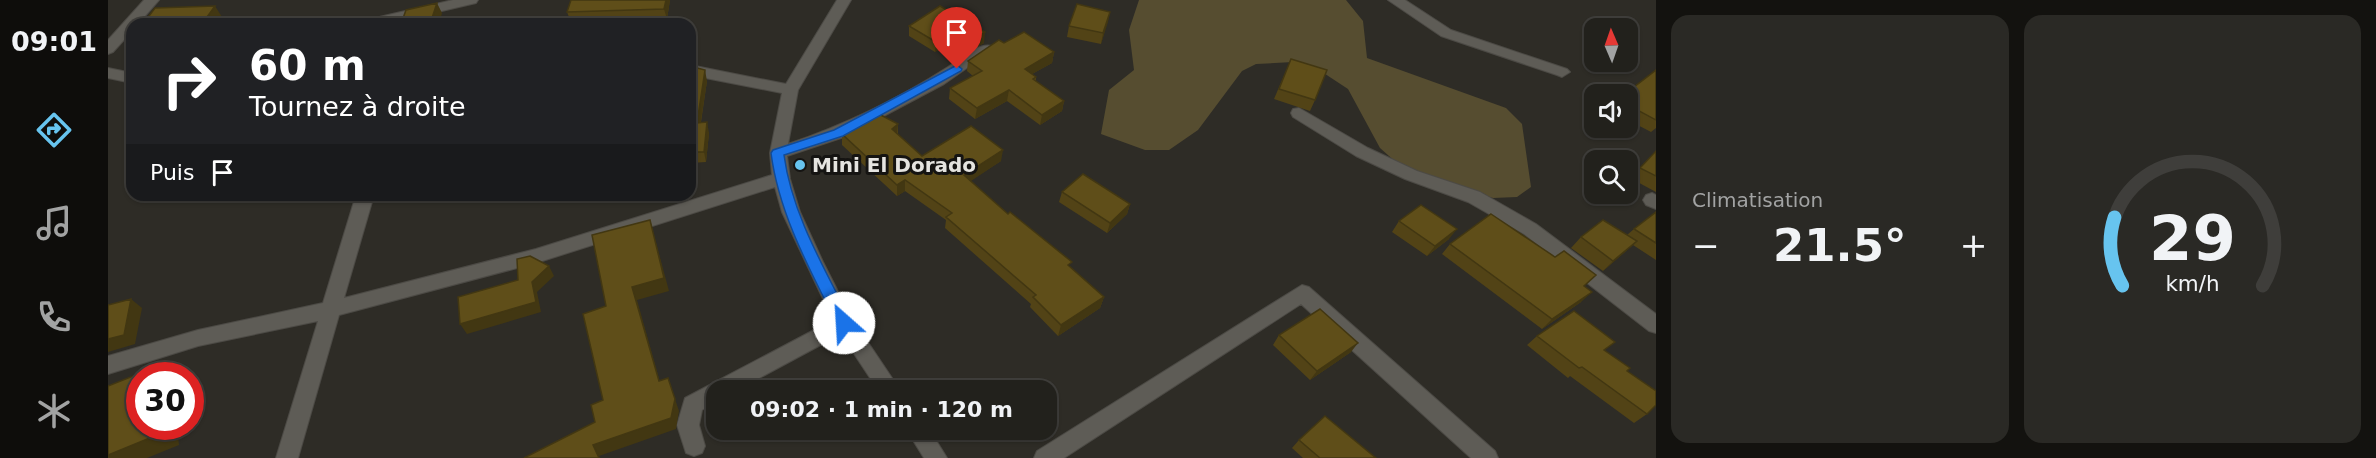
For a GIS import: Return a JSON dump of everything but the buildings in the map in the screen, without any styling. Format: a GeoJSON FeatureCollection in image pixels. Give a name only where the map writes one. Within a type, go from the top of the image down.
{"type":"FeatureCollection","features":[{"type":"Feature","properties":{"kind":"street"},"geometry":{"type":"LineString","coordinates":[[136,18],[152,0]]}},
{"type":"Feature","properties":{"kind":"street"},"geometry":{"type":"LineString","coordinates":[[393,18],[471,0]]}},
{"type":"Feature","properties":{"kind":"street"},"geometry":{"type":"LineString","coordinates":[[844,0],[790,90],[778,153],[781,179],[791,212],[844,323],[883,380]]}},
{"type":"Feature","properties":{"kind":"street"},"geometry":{"type":"LineString","coordinates":[[1395,0],[1446,33],[1563,72]]}},
{"type":"Feature","properties":{"kind":"street"},"geometry":{"type":"LineString","coordinates":[[108,49],[126,29]]}},
{"type":"Feature","properties":{"kind":"street"},"geometry":{"type":"LineString","coordinates":[[778,153],[838,133],[939,80],[991,47]]}},
{"type":"Feature","properties":{"kind":"street"},"geometry":{"type":"LineString","coordinates":[[696,71],[790,90]]}},
{"type":"Feature","properties":{"kind":"street"},"geometry":{"type":"LineString","coordinates":[[108,74],[126,77]]}},
{"type":"Feature","properties":{"kind":"street"},"geometry":{"type":"LineString","coordinates":[[1299,113],[1362,152],[1411,176],[1474,197],[1530,229],[1656,325]]}},
{"type":"Feature","properties":{"kind":"street"},"geometry":{"type":"LineString","coordinates":[[108,366],[198,338],[333,309],[536,256],[781,179]]}},
{"type":"Feature","properties":{"kind":"street"},"geometry":{"type":"LineString","coordinates":[[287,458],[363,201]]}},
{"type":"Feature","properties":{"kind":"street"},"geometry":{"type":"LineString","coordinates":[[1046,458],[1302,292],[1487,458]]}},
{"type":"Feature","properties":{"kind":"street"},"geometry":{"type":"LineString","coordinates":[[736,380],[844,323]]}},
{"type":"Feature","properties":{"kind":"street"},"geometry":{"type":"LineString","coordinates":[[694,446],[688,425],[692,405],[706,397]]}},
{"type":"Feature","properties":{"kind":"street"},"geometry":{"type":"LineString","coordinates":[[924,440],[936,458]]}},
{"type":"Feature","properties":{"kind":"shaded area"},"geometry":{"type":"Polygon","coordinates":[[[1139,0],[1346,0],[1363,21],[1367,58],[1506,108],[1522,124],[1531,187],[1517,197],[1493,198],[1419,176],[1398,164],[1380,148],[1348,89],[1313,66],[1293,62],[1256,64],[1242,71],[1198,130],[1169,150],[1145,150],[1101,134],[1109,90],[1134,70],[1129,30],[1139,0]]]}},
{"type":"Feature","properties":{"kind":"place","name":"Mini El Dorado"},"geometry":{"type":"Point","coordinates":[800,165]}},
{"type":"Feature","properties":{"kind":"route"},"geometry":{"type":"LineString","coordinates":[[844,323],[791,212],[781,179],[778,153],[838,133],[957,69]]}}]}
